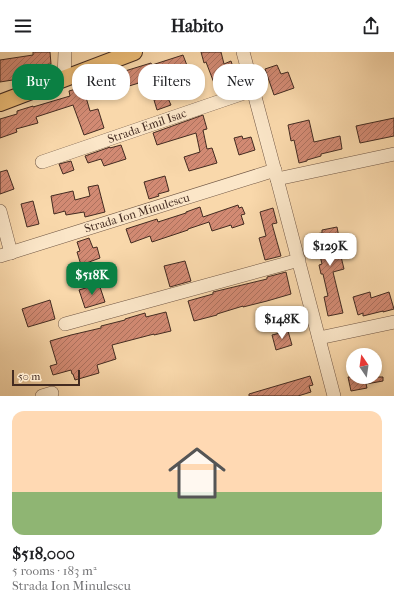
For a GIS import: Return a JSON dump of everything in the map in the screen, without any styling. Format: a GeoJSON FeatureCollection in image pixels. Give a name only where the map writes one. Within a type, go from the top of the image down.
{"type":"FeatureCollection","features":[{"type":"Feature","properties":{"kind":"main road"},"geometry":{"type":"LineString","coordinates":[[64,78],[134,52]]}},
{"type":"Feature","properties":{"kind":"main road"},"geometry":{"type":"LineString","coordinates":[[0,103],[12,98]]}},
{"type":"Feature","properties":{"kind":"street"},"geometry":{"type":"LineString","coordinates":[[64,78],[65,52]]}},
{"type":"Feature","properties":{"kind":"street"},"geometry":{"type":"LineString","coordinates":[[243,52],[246,64]]}},
{"type":"Feature","properties":{"kind":"street","name":"Strada Emil Isac"},"geometry":{"type":"LineString","coordinates":[[42,162],[224,100]]}},
{"type":"Feature","properties":{"kind":"street"},"geometry":{"type":"LineString","coordinates":[[256,100],[334,396]]}},
{"type":"Feature","properties":{"kind":"street","name":"Strada Ion Minulescu"},"geometry":{"type":"LineString","coordinates":[[6,254],[276,175],[394,154]]}},
{"type":"Feature","properties":{"kind":"street"},"geometry":{"type":"LineString","coordinates":[[0,211],[6,254]]}},
{"type":"Feature","properties":{"kind":"street"},"geometry":{"type":"LineString","coordinates":[[65,324],[298,260]]}},
{"type":"Feature","properties":{"kind":"street"},"geometry":{"type":"LineString","coordinates":[[319,338],[394,322]]}},
{"type":"Feature","properties":{"kind":"building"},"geometry":{"type":"Polygon","coordinates":[[[33,52],[50,52],[51,64],[12,64],[12,80],[0,82],[0,60],[33,55],[33,52]]]}},
{"type":"Feature","properties":{"kind":"building"},"geometry":{"type":"Polygon","coordinates":[[[201,52],[221,52],[224,64],[213,64],[213,80],[206,62],[204,63],[201,52]]]}},
{"type":"Feature","properties":{"kind":"building"},"geometry":{"type":"Polygon","coordinates":[[[183,55],[186,64],[155,64],[183,55]]]}},
{"type":"Feature","properties":{"kind":"building"},"geometry":{"type":"Polygon","coordinates":[[[231,61],[232,64],[224,64],[231,61]]]}},
{"type":"Feature","properties":{"kind":"building"},"geometry":{"type":"Polygon","coordinates":[[[277,65],[281,74],[288,72],[294,88],[274,95],[268,78],[268,68],[277,65]]]}},
{"type":"Feature","properties":{"kind":"building"},"geometry":{"type":"Polygon","coordinates":[[[138,67],[138,83],[130,86],[130,69],[138,67]]]}},
{"type":"Feature","properties":{"kind":"building"},"geometry":{"type":"Polygon","coordinates":[[[72,90],[72,100],[87,100],[90,111],[98,109],[104,128],[84,135],[73,105],[36,117],[38,123],[16,129],[17,132],[0,138],[0,119],[17,114],[17,111],[33,106],[57,100],[64,100],[64,98],[70,96],[69,91],[72,90]]]}},
{"type":"Feature","properties":{"kind":"building"},"geometry":{"type":"Polygon","coordinates":[[[154,100],[169,100],[171,105],[157,110],[154,100]]]}},
{"type":"Feature","properties":{"kind":"building"},"geometry":{"type":"Polygon","coordinates":[[[203,115],[207,129],[203,130],[207,149],[212,148],[217,163],[189,171],[184,157],[200,152],[196,133],[157,145],[153,133],[203,115]]]}},
{"type":"Feature","properties":{"kind":"building"},"geometry":{"type":"Polygon","coordinates":[[[394,118],[394,136],[360,143],[356,126],[394,118]]]}},
{"type":"Feature","properties":{"kind":"building"},"geometry":{"type":"Polygon","coordinates":[[[309,120],[314,142],[340,136],[342,149],[321,154],[321,156],[299,163],[294,140],[291,141],[288,125],[309,120]]]}},
{"type":"Feature","properties":{"kind":"building"},"geometry":{"type":"Polygon","coordinates":[[[242,136],[243,139],[251,137],[255,150],[239,155],[234,138],[242,136]]]}},
{"type":"Feature","properties":{"kind":"building"},"geometry":{"type":"Polygon","coordinates":[[[121,145],[126,159],[104,166],[101,159],[88,163],[85,156],[110,147],[121,145]]]}},
{"type":"Feature","properties":{"kind":"building"},"geometry":{"type":"Polygon","coordinates":[[[71,161],[74,170],[63,174],[59,164],[71,161]]]}},
{"type":"Feature","properties":{"kind":"building"},"geometry":{"type":"Polygon","coordinates":[[[7,170],[14,189],[0,194],[0,172],[7,170]]]}},
{"type":"Feature","properties":{"kind":"building"},"geometry":{"type":"Polygon","coordinates":[[[165,176],[169,191],[158,194],[159,196],[149,199],[144,182],[165,176]]]}},
{"type":"Feature","properties":{"kind":"building"},"geometry":{"type":"Polygon","coordinates":[[[98,185],[105,212],[85,217],[84,212],[66,215],[65,211],[54,214],[51,196],[73,191],[75,200],[90,196],[88,187],[98,185]]]}},
{"type":"Feature","properties":{"kind":"building"},"geometry":{"type":"Polygon","coordinates":[[[33,201],[39,224],[27,227],[21,204],[33,201]]]}},
{"type":"Feature","properties":{"kind":"building"},"geometry":{"type":"Polygon","coordinates":[[[238,205],[239,208],[242,207],[245,214],[241,215],[244,224],[232,228],[231,225],[212,231],[209,222],[152,242],[150,236],[131,243],[126,229],[157,219],[158,222],[200,207],[203,217],[238,205]]]}},
{"type":"Feature","properties":{"kind":"building"},"geometry":{"type":"Polygon","coordinates":[[[273,208],[277,223],[272,224],[281,256],[265,260],[259,238],[266,236],[260,212],[273,208]]]}},
{"type":"Feature","properties":{"kind":"building"},"geometry":{"type":"Polygon","coordinates":[[[337,227],[340,243],[338,244],[344,269],[333,272],[343,313],[328,316],[324,297],[328,296],[323,274],[321,274],[319,265],[322,264],[315,234],[322,233],[322,230],[337,227]]]}},
{"type":"Feature","properties":{"kind":"building"},"geometry":{"type":"Polygon","coordinates":[[[89,238],[93,248],[97,247],[100,258],[81,265],[77,252],[80,251],[77,242],[89,238]]]}},
{"type":"Feature","properties":{"kind":"building"},"geometry":{"type":"Polygon","coordinates":[[[185,261],[191,281],[170,287],[164,266],[185,261]]]}},
{"type":"Feature","properties":{"kind":"building"},"geometry":{"type":"Polygon","coordinates":[[[286,272],[291,294],[243,306],[194,321],[188,301],[213,294],[213,292],[267,279],[267,277],[286,272]]]}},
{"type":"Feature","properties":{"kind":"building"},"geometry":{"type":"Polygon","coordinates":[[[99,284],[105,302],[85,308],[79,290],[99,284]]]}},
{"type":"Feature","properties":{"kind":"building"},"geometry":{"type":"Polygon","coordinates":[[[370,292],[371,298],[389,292],[394,309],[363,316],[363,313],[358,315],[353,297],[370,292]]]}},
{"type":"Feature","properties":{"kind":"building"},"geometry":{"type":"Polygon","coordinates":[[[50,300],[55,319],[28,327],[22,309],[50,300]]]}},
{"type":"Feature","properties":{"kind":"building"},"geometry":{"type":"Polygon","coordinates":[[[166,312],[171,331],[112,345],[116,359],[97,365],[99,373],[75,380],[71,370],[53,375],[50,366],[57,364],[50,341],[101,328],[101,326],[145,313],[146,317],[166,312]]]}},
{"type":"Feature","properties":{"kind":"building"},"geometry":{"type":"Polygon","coordinates":[[[288,331],[292,345],[276,350],[272,335],[288,331]]]}},
{"type":"Feature","properties":{"kind":"building"},"geometry":{"type":"Polygon","coordinates":[[[310,376],[313,385],[309,386],[311,392],[298,396],[249,396],[249,394],[310,376]]]}},
{"type":"Feature","properties":{"kind":"building"},"geometry":{"type":"Polygon","coordinates":[[[350,384],[366,384],[367,388],[351,391],[350,384]]]}}]}
